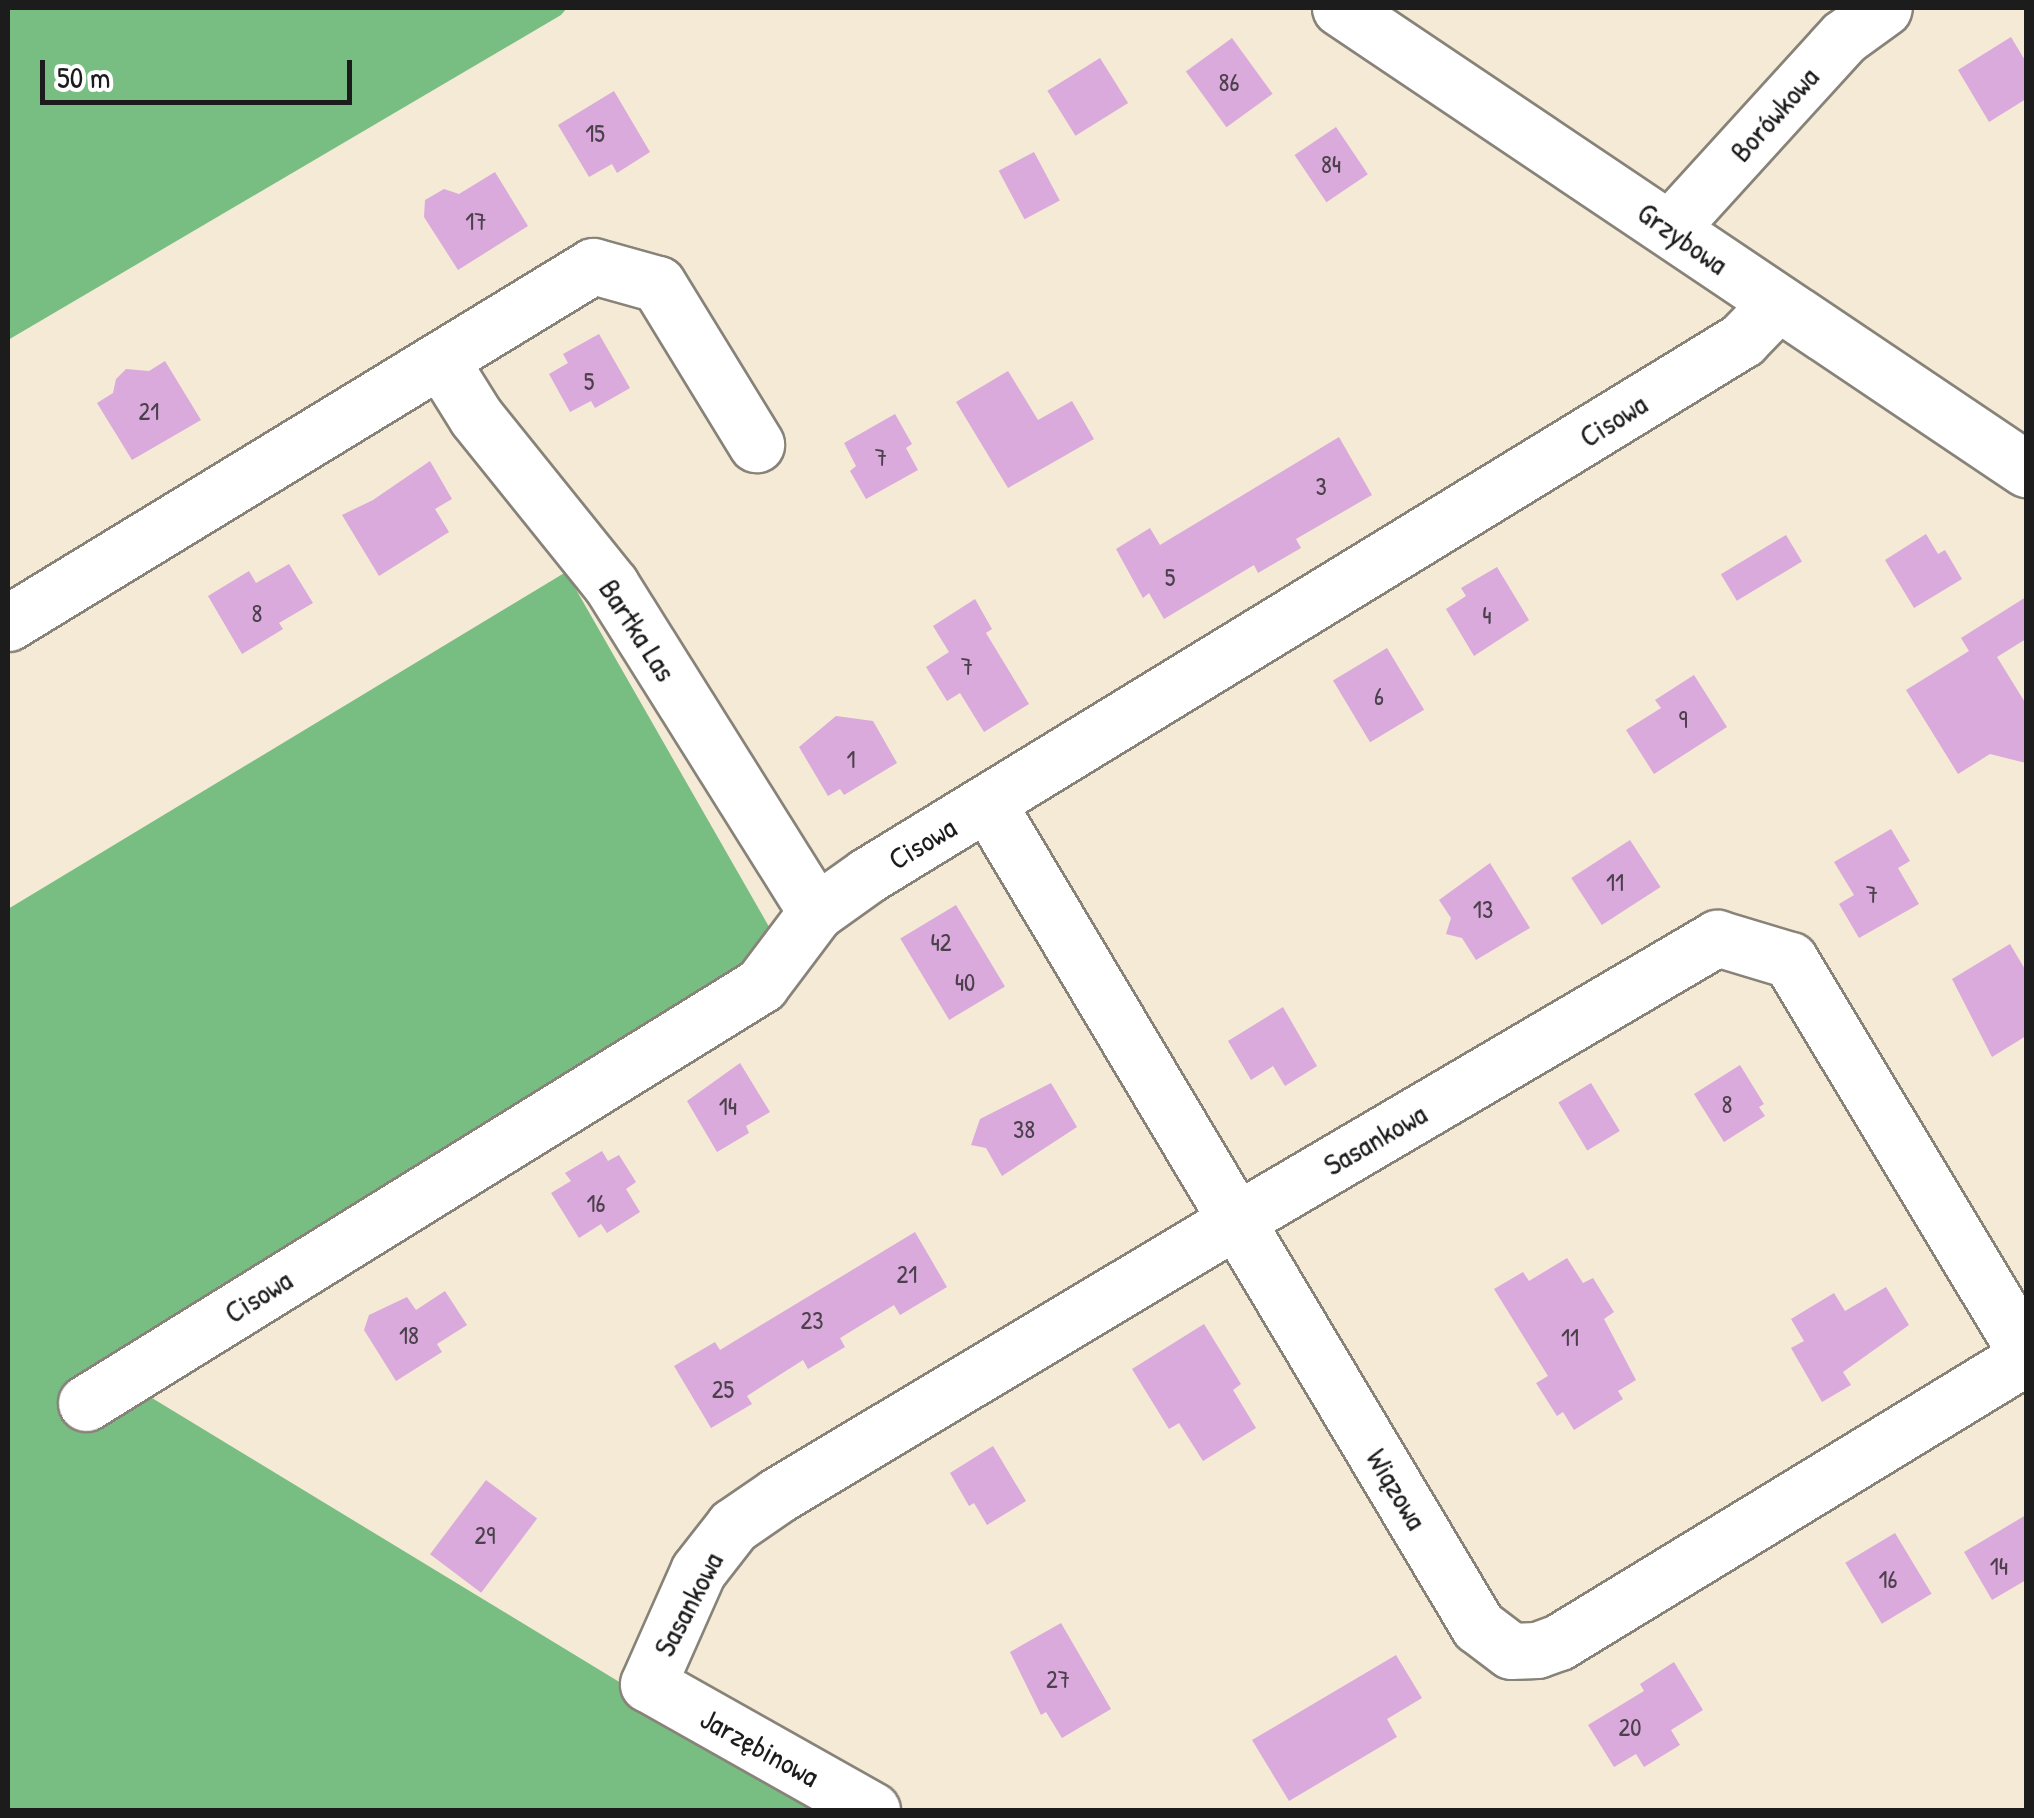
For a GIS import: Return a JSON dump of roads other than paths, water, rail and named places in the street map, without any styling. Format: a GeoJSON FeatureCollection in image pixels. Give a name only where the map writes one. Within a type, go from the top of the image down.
{"type":"FeatureCollection","features":[{"type":"Feature","properties":{"kind":"street","name":"Grzybowa"},"geometry":{"type":"LineString","coordinates":[[1340,8],[2026,469]]}},
{"type":"Feature","properties":{"kind":"street","name":"Borówkowa"},"geometry":{"type":"LineString","coordinates":[[1670,228],[1844,37],[1884,8]]}},
{"type":"Feature","properties":{"kind":"street"},"geometry":{"type":"LineString","coordinates":[[8,623],[593,266],[658,284],[756,444]]}},
{"type":"Feature","properties":{"kind":"street","name":"Cisowa"},"geometry":{"type":"LineString","coordinates":[[86,1403],[761,984],[816,912],[868,875],[1742,340],[1777,304]]}},
{"type":"Feature","properties":{"kind":"street","name":"Bartka Las"},"geometry":{"type":"LineString","coordinates":[[441,361],[476,417],[611,585],[816,912]]}},
{"type":"Feature","properties":{"kind":"street","name":"Wiązowa"},"geometry":{"type":"LineString","coordinates":[[988,804],[1478,1626],[1510,1651],[1536,1650],[1559,1642],[2026,1354]]}},
{"type":"Feature","properties":{"kind":"street","name":"Sasankowa"},"geometry":{"type":"LineString","coordinates":[[648,1684],[698,1572],[733,1526],[778,1495],[1237,1220],[1718,938],[1790,960],[2026,1354]]}},
{"type":"Feature","properties":{"kind":"street","name":"Jarzębinowa"},"geometry":{"type":"LineString","coordinates":[[648,1684],[872,1810]]}}]}
